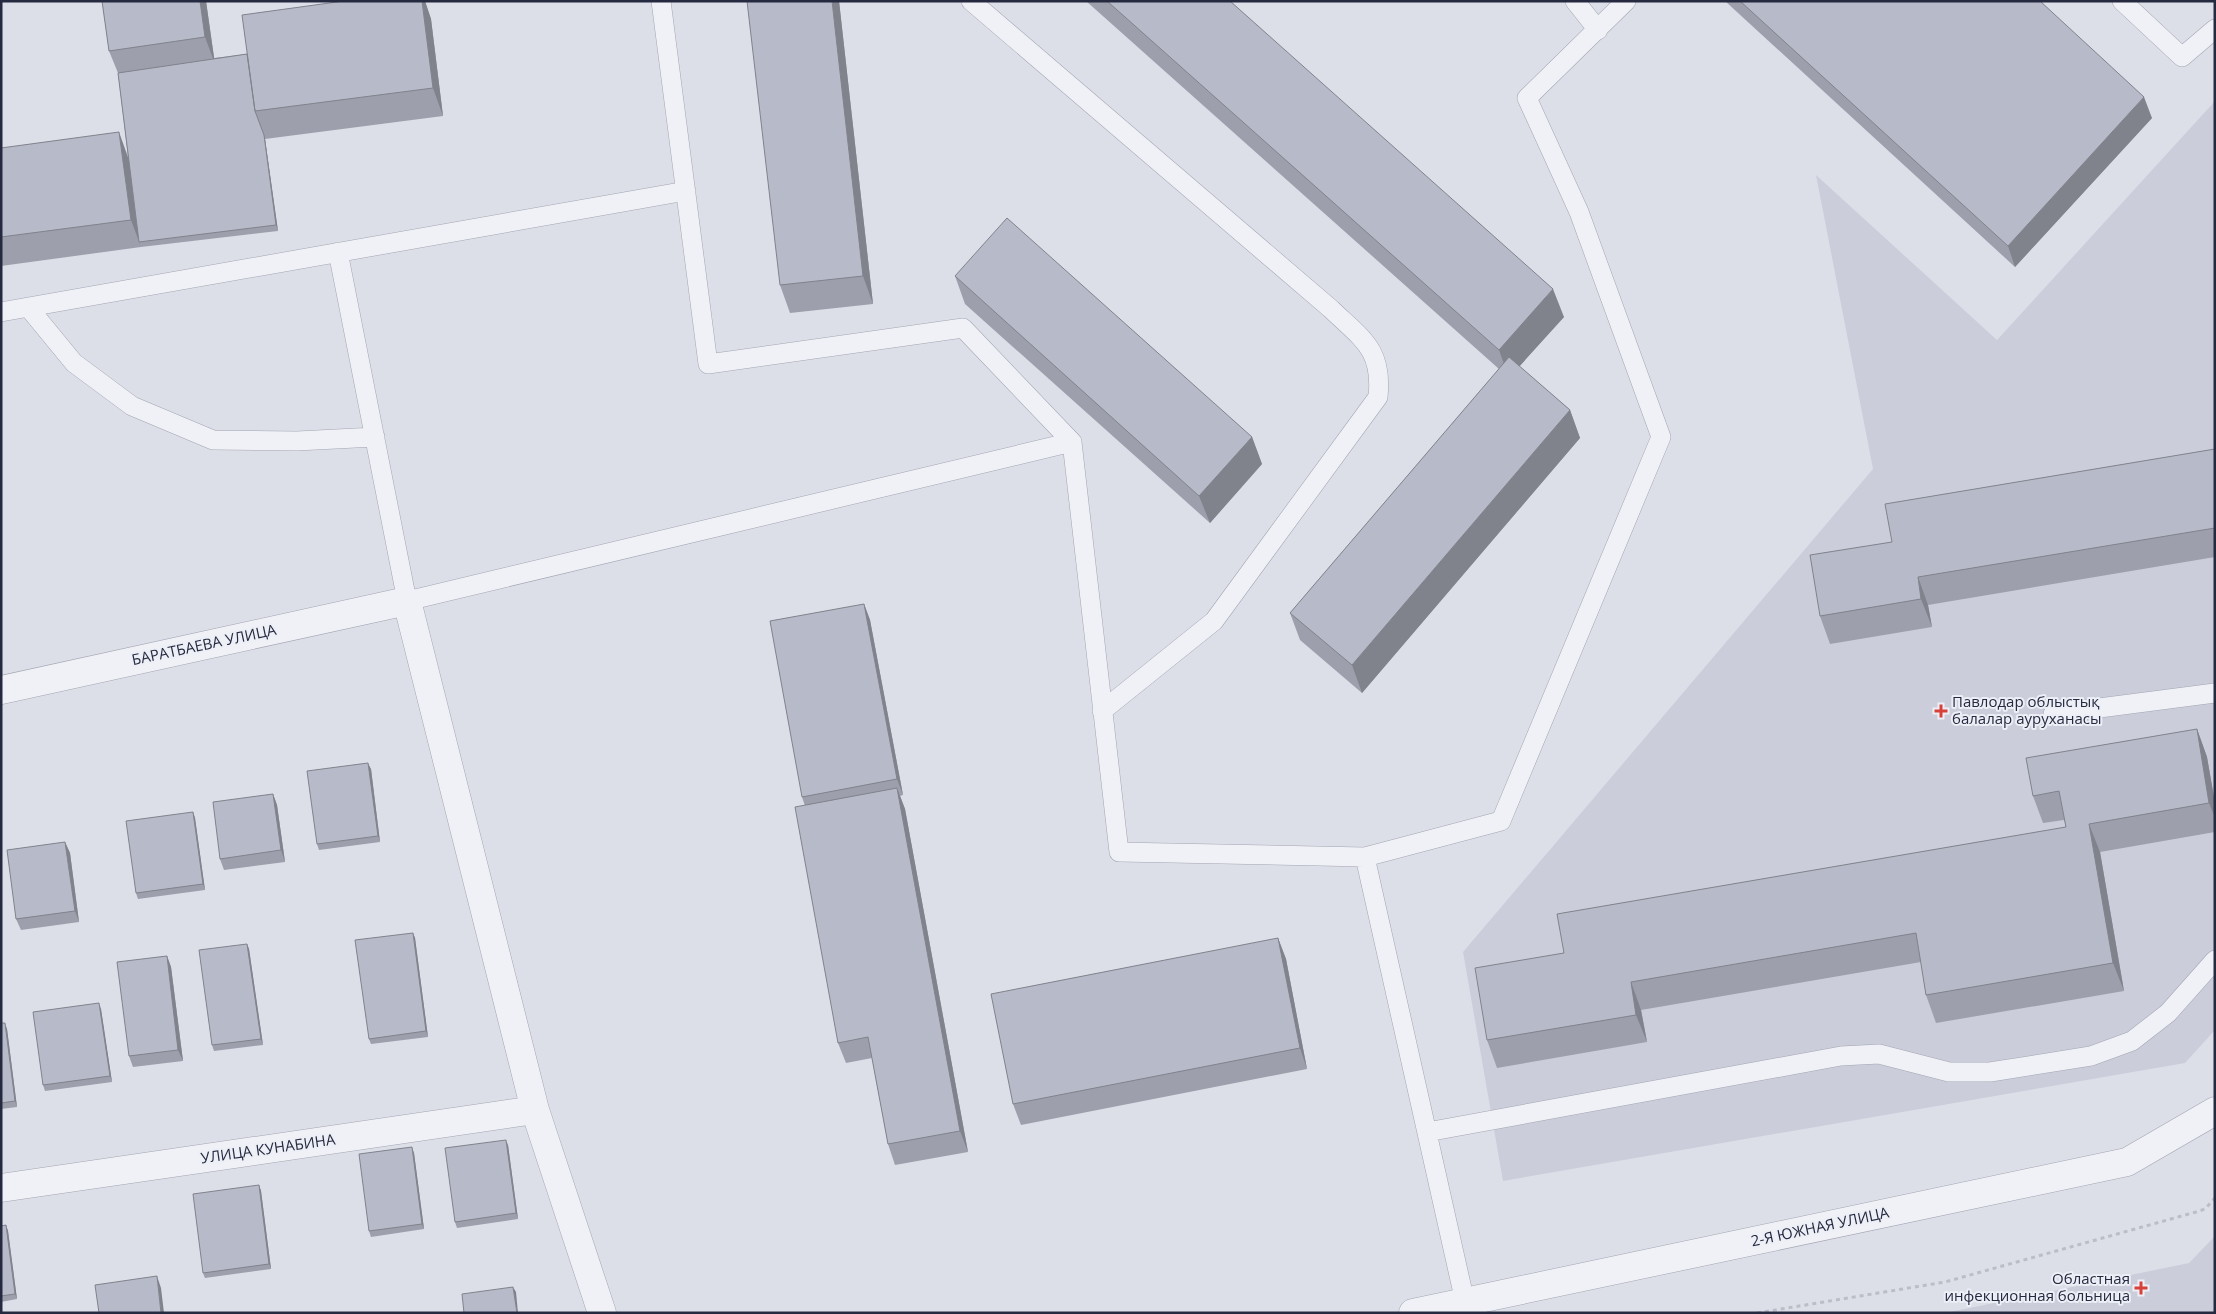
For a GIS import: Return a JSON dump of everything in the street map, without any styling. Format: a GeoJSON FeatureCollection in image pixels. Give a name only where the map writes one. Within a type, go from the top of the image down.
{"type":"FeatureCollection","features":[{"type":"Feature","properties":{"kind":"street","name":"БАРАТБАЕВА УЛИЦА"},"geometry":{"type":"LineString","coordinates":[[1,690],[407,601]]}},
{"type":"Feature","properties":{"kind":"street"},"geometry":{"type":"LineString","coordinates":[[407,601],[535,1110],[602,1313]]}},
{"type":"Feature","properties":{"kind":"street","name":"УЛИЦА КУНАБИНА"},"geometry":{"type":"LineString","coordinates":[[1,1188],[535,1110]]}},
{"type":"Feature","properties":{"kind":"street","name":"2-Я ЮЖНАЯ УЛИЦА"},"geometry":{"type":"LineString","coordinates":[[1413,1313],[2127,1162],[2215,1111]]}},
{"type":"Feature","properties":{"kind":"lane"},"geometry":{"type":"LineString","coordinates":[[661,1],[708,364],[963,328],[1072,442],[1119,852],[1365,857],[1500,821],[1661,437],[1579,212],[1527,98],[1626,1]]}},
{"type":"Feature","properties":{"kind":"lane"},"geometry":{"type":"LineString","coordinates":[[971,1],[1331,308],[1370,346],[1377,363],[1380,380],[1378,397],[1214,621],[1102,710]]}},
{"type":"Feature","properties":{"kind":"lane"},"geometry":{"type":"LineString","coordinates":[[1575,1],[1598,30]]}},
{"type":"Feature","properties":{"kind":"lane"},"geometry":{"type":"LineString","coordinates":[[2122,1],[2182,57],[2215,29]]}},
{"type":"Feature","properties":{"kind":"lane"},"geometry":{"type":"LineString","coordinates":[[1,312],[686,191]]}},
{"type":"Feature","properties":{"kind":"lane"},"geometry":{"type":"LineString","coordinates":[[338,252],[407,601],[1072,442]]}},
{"type":"Feature","properties":{"kind":"lane"},"geometry":{"type":"LineString","coordinates":[[28,307],[74,363],[132,406],[213,440],[297,441],[375,437]]}},
{"type":"Feature","properties":{"kind":"lane"},"geometry":{"type":"LineString","coordinates":[[2053,714],[2215,693]]}},
{"type":"Feature","properties":{"kind":"lane"},"geometry":{"type":"LineString","coordinates":[[1365,857],[1465,1302]]}},
{"type":"Feature","properties":{"kind":"lane"},"geometry":{"type":"LineString","coordinates":[[1427,1132],[1840,1056],[1879,1054],[1949,1072],[1990,1072],[2091,1056],[2132,1041],[2168,1013],[2215,960]]}},
{"type":"Feature","properties":{"kind":"path"},"geometry":{"type":"LineString","coordinates":[[1757,1313],[1945,1282],[2196,1212],[2205,1209],[2215,1198]]}},
{"type":"Feature","properties":{"kind":"shaded area","name":"Павлодар облыстық балалар ауруханасы"},"geometry":{"type":"Polygon","coordinates":[[[2215,101],[2215,1030],[2185,1063],[1503,1181],[1463,952],[1873,469],[1816,175],[1997,340],[2215,101]]]}},
{"type":"Feature","properties":{"kind":"shaded area","name":"Областная инфекционная больница"},"geometry":{"type":"Polygon","coordinates":[[[2215,1236],[2215,1313],[1945,1313],[2189,1263],[2215,1236]]]}},
{"type":"Feature","properties":{"kind":"building"},"geometry":{"type":"Polygon","coordinates":[[[102,1],[200,1],[205,37],[109,51],[102,1]]]}},
{"type":"Feature","properties":{"kind":"building"},"geometry":{"type":"Polygon","coordinates":[[[344,1],[422,1],[433,88],[255,111],[242,15],[344,1]]]}},
{"type":"Feature","properties":{"kind":"building"},"geometry":{"type":"Polygon","coordinates":[[[747,1],[832,1],[863,276],[780,285],[747,1]]]}},
{"type":"Feature","properties":{"kind":"building"},"geometry":{"type":"Polygon","coordinates":[[[1107,1],[1230,1],[1553,289],[1499,350],[1107,1]]]}},
{"type":"Feature","properties":{"kind":"building"},"geometry":{"type":"Polygon","coordinates":[[[1740,1],[2040,1],[2144,97],[2008,246],[1740,1]]]}},
{"type":"Feature","properties":{"kind":"building"},"geometry":{"type":"Polygon","coordinates":[[[247,54],[255,111],[264,135],[276,225],[139,242],[118,73],[247,54]]]}},
{"type":"Feature","properties":{"kind":"building"},"geometry":{"type":"Polygon","coordinates":[[[119,132],[131,220],[1,237],[1,148],[119,132]]]}},
{"type":"Feature","properties":{"kind":"building"},"geometry":{"type":"Polygon","coordinates":[[[1007,218],[1252,437],[1199,496],[955,276],[1007,218]]]}},
{"type":"Feature","properties":{"kind":"building"},"geometry":{"type":"Polygon","coordinates":[[[1509,357],[1570,410],[1352,665],[1290,613],[1509,357]]]}},
{"type":"Feature","properties":{"kind":"building"},"geometry":{"type":"Polygon","coordinates":[[[2215,449],[2215,528],[1918,577],[1921,599],[1820,616],[1810,555],[1892,542],[1885,504],[2215,449]]]}},
{"type":"Feature","properties":{"kind":"building"},"geometry":{"type":"Polygon","coordinates":[[[864,604],[897,779],[802,797],[770,621],[864,604]]]}},
{"type":"Feature","properties":{"kind":"building"},"geometry":{"type":"Polygon","coordinates":[[[2197,729],[2209,803],[2089,824],[2113,963],[1926,995],[1916,933],[1631,982],[1636,1015],[1487,1040],[1475,968],[1564,953],[1557,914],[2066,827],[2059,791],[2033,796],[2026,758],[2197,729]]]}},
{"type":"Feature","properties":{"kind":"building"},"geometry":{"type":"Polygon","coordinates":[[[368,763],[378,836],[317,844],[307,771],[368,763]]]}},
{"type":"Feature","properties":{"kind":"building"},"geometry":{"type":"Polygon","coordinates":[[[897,788],[960,1131],[888,1144],[868,1037],[838,1043],[795,807],[897,788]]]}},
{"type":"Feature","properties":{"kind":"building"},"geometry":{"type":"Polygon","coordinates":[[[273,794],[281,850],[220,859],[213,802],[273,794]]]}},
{"type":"Feature","properties":{"kind":"building"},"geometry":{"type":"Polygon","coordinates":[[[193,812],[203,884],[136,893],[126,821],[193,812]]]}},
{"type":"Feature","properties":{"kind":"building"},"geometry":{"type":"Polygon","coordinates":[[[65,842],[75,911],[16,919],[7,850],[65,842]]]}},
{"type":"Feature","properties":{"kind":"building"},"geometry":{"type":"Polygon","coordinates":[[[413,933],[426,1031],[369,1039],[355,940],[413,933]]]}},
{"type":"Feature","properties":{"kind":"building"},"geometry":{"type":"Polygon","coordinates":[[[1278,938],[1300,1048],[1013,1104],[991,994],[1278,938]]]}},
{"type":"Feature","properties":{"kind":"building"},"geometry":{"type":"Polygon","coordinates":[[[247,944],[261,1039],[212,1045],[199,950],[247,944]]]}},
{"type":"Feature","properties":{"kind":"building"},"geometry":{"type":"Polygon","coordinates":[[[167,956],[178,1050],[129,1056],[117,962],[167,956]]]}},
{"type":"Feature","properties":{"kind":"building"},"geometry":{"type":"Polygon","coordinates":[[[99,1003],[110,1076],[43,1085],[33,1012],[99,1003]]]}},
{"type":"Feature","properties":{"kind":"building"},"geometry":{"type":"Polygon","coordinates":[[[1,1023],[5,1023],[15,1101],[1,1103],[1,1023]]]}},
{"type":"Feature","properties":{"kind":"building"},"geometry":{"type":"Polygon","coordinates":[[[506,1140],[516,1213],[455,1222],[445,1148],[506,1140]]]}},
{"type":"Feature","properties":{"kind":"building"},"geometry":{"type":"Polygon","coordinates":[[[412,1147],[422,1224],[369,1231],[359,1154],[412,1147]]]}},
{"type":"Feature","properties":{"kind":"building"},"geometry":{"type":"Polygon","coordinates":[[[259,1185],[269,1264],[203,1273],[193,1194],[259,1185]]]}},
{"type":"Feature","properties":{"kind":"building"},"geometry":{"type":"Polygon","coordinates":[[[6,1225],[15,1294],[1,1296],[1,1226],[6,1225]]]}},
{"type":"Feature","properties":{"kind":"building"},"geometry":{"type":"Polygon","coordinates":[[[157,1276],[161,1313],[99,1313],[95,1285],[157,1276]]]}},
{"type":"Feature","properties":{"kind":"building"},"geometry":{"type":"Polygon","coordinates":[[[513,1287],[517,1313],[464,1313],[462,1294],[513,1287]]]}},
{"type":"Feature","properties":{"kind":"place","name":"Павлодар облыстық балалар ауруханасы"},"geometry":{"type":"Point","coordinates":[1941,711]}},
{"type":"Feature","properties":{"kind":"place","name":"Областная инфекционная больница"},"geometry":{"type":"Point","coordinates":[2141,1288]}}]}
